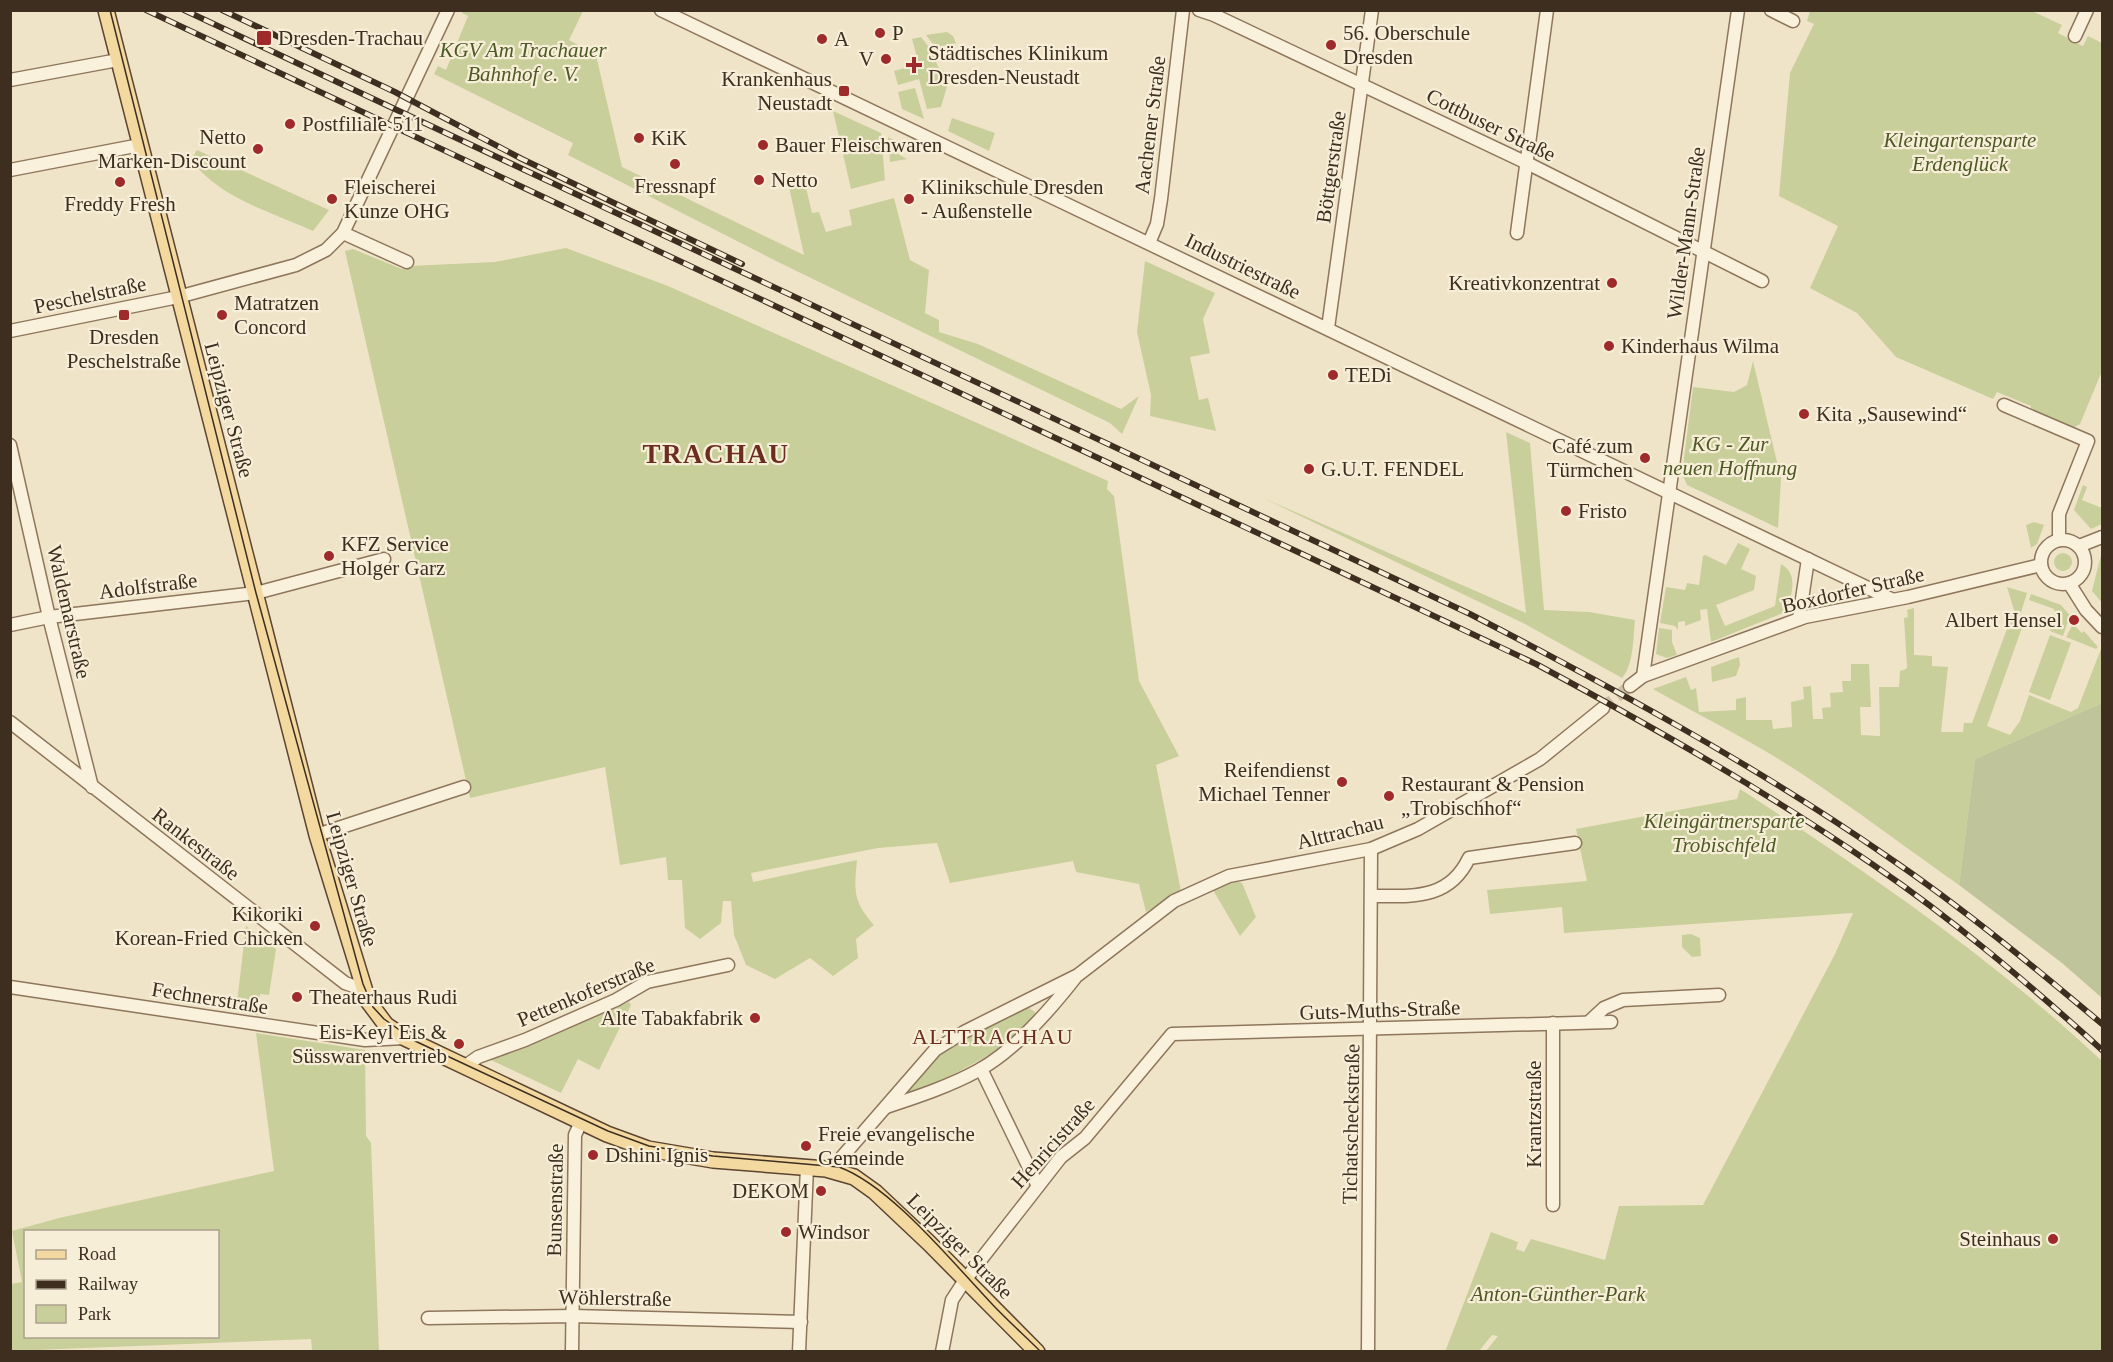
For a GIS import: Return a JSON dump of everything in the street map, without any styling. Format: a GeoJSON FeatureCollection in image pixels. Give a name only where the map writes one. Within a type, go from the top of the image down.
{"type":"FeatureCollection","features":[{"type":"Feature","properties":{"kind":"main road","name":"Leipziger Straße"},"geometry":{"type":"LineString","coordinates":[[106,10],[317,835],[362,985],[376,1014],[405,1038],[581,1122],[648,1149],[681,1156],[837,1171],[854,1178],[875,1192],[1037,1352]]}},
{"type":"Feature","properties":{"kind":"street"},"geometry":{"type":"LineString","coordinates":[[407,262],[343,233],[448,10]]}},
{"type":"Feature","properties":{"kind":"street","name":"Industriestraße"},"geometry":{"type":"LineString","coordinates":[[660,10],[1891,599]]}},
{"type":"Feature","properties":{"kind":"street","name":"Aachener Straße"},"geometry":{"type":"LineString","coordinates":[[1149,243],[1157,224],[1161,199],[1183,10]]}},
{"type":"Feature","properties":{"kind":"street","name":"Cottbuser Straße"},"geometry":{"type":"LineString","coordinates":[[1199,10],[1214,15],[1527,163],[1762,281]]}},
{"type":"Feature","properties":{"kind":"street","name":"Böttgerstraße"},"geometry":{"type":"LineString","coordinates":[[1328,328],[1372,10]]}},
{"type":"Feature","properties":{"kind":"street"},"geometry":{"type":"LineString","coordinates":[[1517,234],[1547,10]]}},
{"type":"Feature","properties":{"kind":"street","name":"Wilder-Mann-Straße"},"geometry":{"type":"LineString","coordinates":[[1643,676],[1738,10]]}},
{"type":"Feature","properties":{"kind":"street"},"geometry":{"type":"LineString","coordinates":[[1771,10],[1792,21]]}},
{"type":"Feature","properties":{"kind":"street"},"geometry":{"type":"LineString","coordinates":[[2075,36],[2087,10]]}},
{"type":"Feature","properties":{"kind":"street"},"geometry":{"type":"LineString","coordinates":[[10,80],[118,60]]}},
{"type":"Feature","properties":{"kind":"street"},"geometry":{"type":"LineString","coordinates":[[10,170],[140,145]]}},
{"type":"Feature","properties":{"kind":"street","name":"Peschelstraße"},"geometry":{"type":"LineString","coordinates":[[10,331],[178,297],[296,265],[326,250],[343,233]]}},
{"type":"Feature","properties":{"kind":"street"},"geometry":{"type":"LineString","coordinates":[[2004,405],[2088,441],[2059,514],[2059,540]]}},
{"type":"Feature","properties":{"kind":"street","name":"Waldemarstraße"},"geometry":{"type":"LineString","coordinates":[[10,445],[49,617],[92,787]]}},
{"type":"Feature","properties":{"kind":"street"},"geometry":{"type":"LineString","coordinates":[[2079,546],[2103,537]]}},
{"type":"Feature","properties":{"kind":"street"},"geometry":{"type":"LineString","coordinates":[[2059,540],[2066,540],[2079,546],[2085,560],[2081,574],[2069,583],[2054,582],[2048,578],[2041,565],[2041,558],[2047,546],[2059,540]]}},
{"type":"Feature","properties":{"kind":"street","name":"Adolfstraße"},"geometry":{"type":"LineString","coordinates":[[10,625],[49,617],[254,593],[384,559]]}},
{"type":"Feature","properties":{"kind":"street"},"geometry":{"type":"LineString","coordinates":[[1799,619],[1808,559]]}},
{"type":"Feature","properties":{"kind":"street","name":"Boxdorfer Straße"},"geometry":{"type":"LineString","coordinates":[[1643,676],[1799,619],[2041,565]]}},
{"type":"Feature","properties":{"kind":"street"},"geometry":{"type":"LineString","coordinates":[[2069,583],[2086,610],[2103,627]]}},
{"type":"Feature","properties":{"kind":"street"},"geometry":{"type":"LineString","coordinates":[[1630,686],[1643,676]]}},
{"type":"Feature","properties":{"kind":"street","name":"Alttrachau"},"geometry":{"type":"LineString","coordinates":[[837,1171],[842,1156],[935,1050],[964,1032],[1078,975],[1174,901],[1229,876],[1371,849],[1418,829],[1540,759],[1603,708]]}},
{"type":"Feature","properties":{"kind":"street","name":"Rankestraße"},"geometry":{"type":"LineString","coordinates":[[10,722],[345,983],[356,987],[362,985]]}},
{"type":"Feature","properties":{"kind":"street"},"geometry":{"type":"LineString","coordinates":[[317,835],[464,788]]}},
{"type":"Feature","properties":{"kind":"street"},"geometry":{"type":"LineString","coordinates":[[1372,896],[1422,896],[1448,884],[1461,874],[1469,858],[1575,843]]}},
{"type":"Feature","properties":{"kind":"street","name":"Tichatscheckstraße"},"geometry":{"type":"LineString","coordinates":[[1368,1352],[1371,849]]}},
{"type":"Feature","properties":{"kind":"street","name":"Pettenkoferstraße"},"geometry":{"type":"LineString","coordinates":[[464,1067],[478,1057],[525,1040],[616,1000],[647,982],[728,965]]}},
{"type":"Feature","properties":{"kind":"street","name":"Alttrachau"},"geometry":{"type":"LineString","coordinates":[[884,1107],[924,1094],[981,1069],[1042,1019],[1078,975]]}},
{"type":"Feature","properties":{"kind":"street","name":"Fechnerstraße"},"geometry":{"type":"LineString","coordinates":[[10,987],[365,1040],[405,1038]]}},
{"type":"Feature","properties":{"kind":"street"},"geometry":{"type":"LineString","coordinates":[[1589,1022],[1604,1008],[1623,1000],[1719,995]]}},
{"type":"Feature","properties":{"kind":"street","name":"Guts-Muths-Straße"},"geometry":{"type":"LineString","coordinates":[[1172,1034],[1611,1022]]}},
{"type":"Feature","properties":{"kind":"street","name":"Krantzstraße"},"geometry":{"type":"LineString","coordinates":[[1553,1023],[1553,1205]]}},
{"type":"Feature","properties":{"kind":"street","name":"Henricistraße"},"geometry":{"type":"LineString","coordinates":[[942,1352],[952,1300],[965,1280],[1061,1157],[1085,1138],[1172,1034]]}},
{"type":"Feature","properties":{"kind":"street"},"geometry":{"type":"LineString","coordinates":[[981,1069],[1038,1186]]}},
{"type":"Feature","properties":{"kind":"street","name":"Bunsenstraße"},"geometry":{"type":"LineString","coordinates":[[572,1352],[575,1135],[581,1122]]}},
{"type":"Feature","properties":{"kind":"street"},"geometry":{"type":"LineString","coordinates":[[799,1352],[807,1167]]}},
{"type":"Feature","properties":{"kind":"street","name":"Wöhlerstraße"},"geometry":{"type":"LineString","coordinates":[[428,1318],[573,1316],[801,1322]]}},
{"type":"Feature","properties":{"kind":"green space","name":"KGV Am Trachauer Bahnhof e. V."},"geometry":{"type":"Polygon","coordinates":[[[463,10],[583,11],[569,40],[596,55],[622,167],[804,255],[787,178],[803,175],[812,213],[819,212],[826,232],[852,225],[849,210],[894,198],[910,260],[929,270],[925,313],[939,320],[939,332],[978,344],[1121,409],[1139,396],[1122,434],[1110,423],[780,263],[568,155],[573,143],[434,74],[438,66],[446,70],[468,16],[462,13],[463,10]]]}},
{"type":"Feature","properties":{"kind":"green space","name":"Kleingartensparte Erdenglück"},"geometry":{"type":"Polygon","coordinates":[[[1810,11],[2032,11],[2062,25],[2058,33],[2083,46],[2088,36],[2102,43],[2102,371],[2080,424],[2071,429],[2030,412],[2031,406],[1997,392],[1993,399],[1896,357],[1857,313],[1810,288],[1838,226],[1779,196],[1790,73],[1814,24],[1807,21],[1810,11]]]}},
{"type":"Feature","properties":{"kind":"green space"},"geometry":{"type":"Polygon","coordinates":[[[947,32],[953,36],[956,43],[936,48],[926,35],[947,32]]]}},
{"type":"Feature","properties":{"kind":"green space"},"geometry":{"type":"Polygon","coordinates":[[[921,37],[932,51],[938,67],[950,76],[941,107],[927,109],[919,79],[898,85],[894,71],[919,64],[912,39],[921,37]]]}},
{"type":"Feature","properties":{"kind":"green space"},"geometry":{"type":"Polygon","coordinates":[[[915,88],[924,119],[902,109],[898,92],[915,88]]]}},
{"type":"Feature","properties":{"kind":"green space"},"geometry":{"type":"Polygon","coordinates":[[[833,111],[881,133],[885,180],[851,189],[833,111]]]}},
{"type":"Feature","properties":{"kind":"green space"},"geometry":{"type":"Polygon","coordinates":[[[952,118],[995,133],[989,151],[948,131],[952,118]]]}},
{"type":"Feature","properties":{"kind":"green space"},"geometry":{"type":"Polygon","coordinates":[[[888,137],[901,144],[898,154],[907,159],[890,162],[888,137]]]}},
{"type":"Feature","properties":{"kind":"green space"},"geometry":{"type":"Polygon","coordinates":[[[197,150],[329,210],[313,231],[247,203],[203,173],[191,160],[197,150]]]}},
{"type":"Feature","properties":{"kind":"green space"},"geometry":{"type":"Polygon","coordinates":[[[566,248],[668,286],[1108,481],[1107,489],[1114,496],[1139,681],[1179,756],[1156,765],[1181,891],[1146,912],[1139,884],[1076,872],[1073,861],[950,883],[937,843],[878,848],[751,873],[753,882],[857,860],[856,895],[862,909],[874,925],[856,939],[858,958],[833,976],[810,958],[775,979],[746,965],[734,935],[731,901],[723,901],[721,923],[700,939],[685,928],[682,880],[668,880],[666,857],[620,865],[605,767],[470,798],[345,251],[353,249],[402,269],[409,266],[495,262],[566,248]]]}},
{"type":"Feature","properties":{"kind":"green space"},"geometry":{"type":"Polygon","coordinates":[[[1145,261],[1215,293],[1203,319],[1210,353],[1190,357],[1199,400],[1208,398],[1216,431],[1150,416],[1151,395],[1137,332],[1145,261]]]}},
{"type":"Feature","properties":{"kind":"green space","name":"KG - Zur neuen Hoffnung"},"geometry":{"type":"Polygon","coordinates":[[[1753,361],[1781,479],[1778,528],[1687,485],[1682,474],[1693,387],[1734,392],[1747,385],[1753,361]]]}},
{"type":"Feature","properties":{"kind":"green space"},"geometry":{"type":"Polygon","coordinates":[[[1506,432],[1530,443],[1544,610],[1589,612],[1635,620],[1631,658],[1622,678],[1525,624],[1261,497],[1526,613],[1506,432]]]}},
{"type":"Feature","properties":{"kind":"green space"},"geometry":{"type":"Polygon","coordinates":[[[2083,485],[2087,487],[2082,500],[2102,508],[2102,524],[2091,529],[2074,510],[2083,485]]]}},
{"type":"Feature","properties":{"kind":"green space"},"geometry":{"type":"Polygon","coordinates":[[[2034,522],[2044,525],[2037,544],[2031,548],[2026,525],[2034,522]]]}},
{"type":"Feature","properties":{"kind":"green space"},"geometry":{"type":"Polygon","coordinates":[[[1738,543],[1750,549],[1741,569],[1756,576],[1754,590],[1716,605],[1725,626],[1775,606],[1781,564],[1787,568],[1792,579],[1788,611],[1711,642],[1707,609],[1700,610],[1701,620],[1685,626],[1685,621],[1678,622],[1678,630],[1675,626],[1660,623],[1666,587],[1685,590],[1687,583],[1699,585],[1703,556],[1726,565],[1738,543]]]}},
{"type":"Feature","properties":{"kind":"green space"},"geometry":{"type":"Polygon","coordinates":[[[2102,551],[2102,603],[2092,591],[2102,551]]]}},
{"type":"Feature","properties":{"kind":"green space"},"geometry":{"type":"Polygon","coordinates":[[[2059,553],[2067,553],[2072,558],[2070,569],[2059,571],[2054,566],[2054,558],[2059,553]]]}},
{"type":"Feature","properties":{"kind":"green space"},"geometry":{"type":"Polygon","coordinates":[[[2007,587],[2027,593],[2019,619],[2024,622],[1987,726],[2010,735],[2020,721],[2029,695],[2071,712],[2078,708],[2101,649],[2102,703],[1975,759],[1959,885],[1799,772],[1745,739],[1653,689],[1686,677],[1691,690],[1696,688],[1699,712],[1736,710],[1736,699],[1746,697],[1746,720],[1772,720],[1773,729],[1792,727],[1791,702],[1804,699],[1803,687],[1811,686],[1813,719],[1823,719],[1822,708],[1831,707],[1830,693],[1843,692],[1842,681],[1851,681],[1851,664],[1869,664],[1871,707],[1860,707],[1861,735],[1880,736],[1879,687],[1899,687],[1900,671],[1907,667],[1904,618],[1908,617],[1907,610],[1914,608],[1914,655],[1932,656],[1932,666],[1948,667],[1941,732],[1963,732],[1964,723],[1972,723],[2014,610],[2007,587]]]}},
{"type":"Feature","properties":{"kind":"green space"},"geometry":{"type":"Polygon","coordinates":[[[2031,594],[2061,605],[2073,619],[2067,624],[2063,636],[2050,631],[2051,626],[2049,625],[2055,613],[2054,609],[2029,600],[2031,594]]]}},
{"type":"Feature","properties":{"kind":"green space"},"geometry":{"type":"Polygon","coordinates":[[[2073,624],[2082,633],[2084,631],[2098,647],[2096,649],[2066,637],[2073,624]]]}},
{"type":"Feature","properties":{"kind":"green space"},"geometry":{"type":"Polygon","coordinates":[[[1659,628],[1672,630],[1672,642],[1677,655],[1667,658],[1656,654],[1659,628]]]}},
{"type":"Feature","properties":{"kind":"green space"},"geometry":{"type":"Polygon","coordinates":[[[2050,635],[2071,643],[2050,700],[2029,692],[2050,635]]]}},
{"type":"Feature","properties":{"kind":"green space"},"geometry":{"type":"Polygon","coordinates":[[[1739,657],[1740,665],[1736,676],[1712,682],[1711,667],[1739,657]]]}},
{"type":"Feature","properties":{"kind":"green space"},"geometry":{"type":"Polygon","coordinates":[[[2102,703],[2102,998],[2062,963],[1959,885],[1975,759],[2102,703]]]}},
{"type":"Feature","properties":{"kind":"green space"},"geometry":{"type":"Polygon","coordinates":[[[1740,789],[1927,917],[2016,986],[2102,1061],[2102,1351],[1486,1351],[1498,1336],[1492,1335],[1479,1351],[1445,1352],[1491,1232],[1518,1242],[1516,1249],[1524,1252],[1531,1239],[1605,1260],[1619,1206],[1703,1205],[1835,954],[1853,913],[1564,933],[1562,907],[1490,914],[1487,890],[1587,881],[1576,829],[1737,799],[1740,789]]]}},
{"type":"Feature","properties":{"kind":"green space"},"geometry":{"type":"Polygon","coordinates":[[[1236,881],[1242,883],[1256,917],[1240,936],[1213,890],[1236,881]]]}},
{"type":"Feature","properties":{"kind":"green space"},"geometry":{"type":"Polygon","coordinates":[[[246,926],[276,949],[269,995],[260,994],[258,1015],[236,1011],[246,926]]]}},
{"type":"Feature","properties":{"kind":"green space"},"geometry":{"type":"Polygon","coordinates":[[[1691,934],[1700,938],[1701,956],[1692,957],[1682,947],[1682,935],[1691,934]]]}},
{"type":"Feature","properties":{"kind":"green space"},"geometry":{"type":"Polygon","coordinates":[[[629,1002],[631,1005],[599,1070],[578,1059],[561,1093],[491,1060],[494,1056],[541,1041],[629,1002]]]}},
{"type":"Feature","properties":{"kind":"green space"},"geometry":{"type":"Polygon","coordinates":[[[1029,1008],[1035,1012],[1030,1023],[1001,1047],[940,1081],[911,1095],[906,1094],[938,1055],[1020,1009],[1029,1008]]]}},
{"type":"Feature","properties":{"kind":"green space"},"geometry":{"type":"Polygon","coordinates":[[[256,1033],[365,1050],[366,1136],[371,1143],[379,1351],[312,1351],[311,1339],[11,1351],[11,1284],[22,1282],[12,1231],[59,1218],[274,1171],[256,1033]]]}},
{"type":"Feature","properties":{"kind":"tunnel"},"geometry":{"type":"LineString","coordinates":[[1603,708],[1630,686]]}},
{"type":"Feature","properties":{"kind":"tram line"},"geometry":{"type":"LineString","coordinates":[[110,10],[256,593],[363,984],[373,1007],[384,1019],[415,1041],[608,1131],[649,1146],[713,1156],[839,1167],[859,1177],[900,1208],[920,1227],[1041,1352]]}},
{"type":"Feature","properties":{"kind":"railway"},"geometry":{"type":"LineString","coordinates":[[146,10],[1536,664],[1707,760],[1790,810],[1872,864],[1990,953],[2102,1050]]}},
{"type":"Feature","properties":{"kind":"railway"},"geometry":{"type":"LineString","coordinates":[[184,10],[1470,614],[1524,642],[1683,729],[1838,823],[1916,876],[1970,917],[2102,1024]]}},
{"type":"Feature","properties":{"kind":"railway"},"geometry":{"type":"LineString","coordinates":[[222,10],[395,92],[522,159],[742,264]]}},
{"type":"Feature","properties":{"kind":"place","name":"P"},"geometry":{"type":"Point","coordinates":[880,33]}},
{"type":"Feature","properties":{"kind":"place","name":"Dresden-Trachau"},"geometry":{"type":"Point","coordinates":[264,38]}},
{"type":"Feature","properties":{"kind":"place","name":"A"},"geometry":{"type":"Point","coordinates":[822,39]}},
{"type":"Feature","properties":{"kind":"place","name":"56. Oberschule Dresden"},"geometry":{"type":"Point","coordinates":[1331,45]}},
{"type":"Feature","properties":{"kind":"place","name":"V"},"geometry":{"type":"Point","coordinates":[886,59]}},
{"type":"Feature","properties":{"kind":"place","name":"Städtisches Klinikum Dresden-Neustadt"},"geometry":{"type":"Point","coordinates":[914,65]}},
{"type":"Feature","properties":{"kind":"place","name":"Krankenhaus Neustadt"},"geometry":{"type":"Point","coordinates":[844,91]}},
{"type":"Feature","properties":{"kind":"place","name":"Postfiliale 511"},"geometry":{"type":"Point","coordinates":[290,124]}},
{"type":"Feature","properties":{"kind":"place","name":"KiK"},"geometry":{"type":"Point","coordinates":[639,138]}},
{"type":"Feature","properties":{"kind":"place","name":"Bauer Fleischwaren"},"geometry":{"type":"Point","coordinates":[763,145]}},
{"type":"Feature","properties":{"kind":"place","name":"Netto Marken-Discount"},"geometry":{"type":"Point","coordinates":[258,149]}},
{"type":"Feature","properties":{"kind":"place","name":"Fressnapf"},"geometry":{"type":"Point","coordinates":[675,164]}},
{"type":"Feature","properties":{"kind":"place","name":"Netto"},"geometry":{"type":"Point","coordinates":[759,180]}},
{"type":"Feature","properties":{"kind":"place","name":"Freddy Fresh"},"geometry":{"type":"Point","coordinates":[120,182]}},
{"type":"Feature","properties":{"kind":"place","name":"Fleischerei Kunze OHG"},"geometry":{"type":"Point","coordinates":[332,199]}},
{"type":"Feature","properties":{"kind":"place","name":"Klinikschule Dresden - Außenstelle"},"geometry":{"type":"Point","coordinates":[909,199]}},
{"type":"Feature","properties":{"kind":"place","name":"Kreativkonzentrat"},"geometry":{"type":"Point","coordinates":[1612,283]}},
{"type":"Feature","properties":{"kind":"place","name":"Dresden Peschelstraße"},"geometry":{"type":"Point","coordinates":[124,315]}},
{"type":"Feature","properties":{"kind":"place","name":"Matratzen Concord"},"geometry":{"type":"Point","coordinates":[222,315]}},
{"type":"Feature","properties":{"kind":"place","name":"Kinderhaus Wilma"},"geometry":{"type":"Point","coordinates":[1609,346]}},
{"type":"Feature","properties":{"kind":"place","name":"TEDi"},"geometry":{"type":"Point","coordinates":[1333,375]}},
{"type":"Feature","properties":{"kind":"place","name":"Kita „Sausewind“"},"geometry":{"type":"Point","coordinates":[1804,414]}},
{"type":"Feature","properties":{"kind":"place","name":"Café zum Türmchen"},"geometry":{"type":"Point","coordinates":[1645,458]}},
{"type":"Feature","properties":{"kind":"place","name":"G.U.T. FENDEL"},"geometry":{"type":"Point","coordinates":[1309,469]}},
{"type":"Feature","properties":{"kind":"place","name":"Fristo"},"geometry":{"type":"Point","coordinates":[1566,511]}},
{"type":"Feature","properties":{"kind":"place","name":"KFZ Service Holger Garz"},"geometry":{"type":"Point","coordinates":[329,556]}},
{"type":"Feature","properties":{"kind":"place","name":"Albert Hensel"},"geometry":{"type":"Point","coordinates":[2074,620]}},
{"type":"Feature","properties":{"kind":"place","name":"Reifendienst Michael Tenner"},"geometry":{"type":"Point","coordinates":[1342,782]}},
{"type":"Feature","properties":{"kind":"place","name":"Restaurant & Pension „Trobischhof“"},"geometry":{"type":"Point","coordinates":[1389,796]}},
{"type":"Feature","properties":{"kind":"place","name":"Kikoriki Korean-Fried Chicken"},"geometry":{"type":"Point","coordinates":[315,926]}},
{"type":"Feature","properties":{"kind":"place","name":"Theaterhaus Rudi"},"geometry":{"type":"Point","coordinates":[297,997]}},
{"type":"Feature","properties":{"kind":"place","name":"Alte Tabakfabrik"},"geometry":{"type":"Point","coordinates":[755,1018]}},
{"type":"Feature","properties":{"kind":"place","name":"Eis-Keyl Eis & Süsswarenvertrieb"},"geometry":{"type":"Point","coordinates":[459,1044]}},
{"type":"Feature","properties":{"kind":"place","name":"Freie evangelische Gemeinde"},"geometry":{"type":"Point","coordinates":[806,1146]}},
{"type":"Feature","properties":{"kind":"place","name":"Dshini Ignis"},"geometry":{"type":"Point","coordinates":[593,1155]}},
{"type":"Feature","properties":{"kind":"place","name":"DEKOM"},"geometry":{"type":"Point","coordinates":[821,1191]}},
{"type":"Feature","properties":{"kind":"place","name":"Windsor"},"geometry":{"type":"Point","coordinates":[786,1232]}},
{"type":"Feature","properties":{"kind":"place","name":"Steinhaus"},"geometry":{"type":"Point","coordinates":[2053,1239]}},
{"type":"Feature","properties":{"kind":"district","name":"TRACHAU"},"geometry":{"type":"Point","coordinates":[716,454]}},
{"type":"Feature","properties":{"kind":"district","name":"ALTTRACHAU"},"geometry":{"type":"Point","coordinates":[993,1036]}},
{"type":"Feature","properties":{"kind":"park label","name":"Kleingärtnersparte Trobischfeld"},"geometry":{"type":"Point","coordinates":[1724,833]}},
{"type":"Feature","properties":{"kind":"park label","name":"Anton-Günther-Park"},"geometry":{"type":"Point","coordinates":[1558,1294]}}]}
